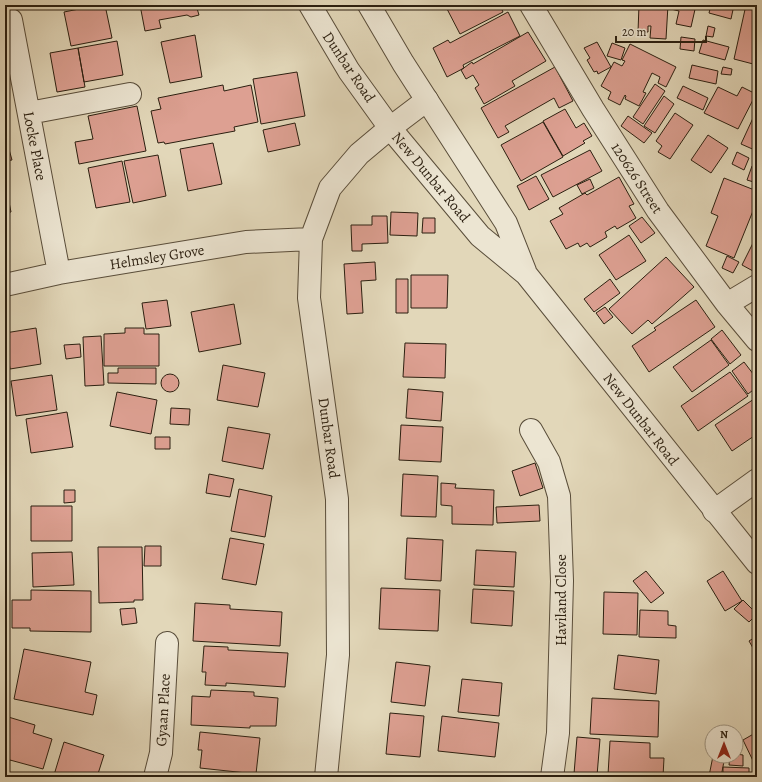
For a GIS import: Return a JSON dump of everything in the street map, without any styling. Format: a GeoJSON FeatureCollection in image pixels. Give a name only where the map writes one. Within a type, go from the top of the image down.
{"type":"FeatureCollection","features":[{"type":"Feature","properties":{"kind":"street","name":"Dunbar Road"},"geometry":{"type":"LineString","coordinates":[[310,5],[349,70],[390,128]]}},
{"type":"Feature","properties":{"kind":"street"},"geometry":{"type":"LineString","coordinates":[[368,5],[427,100]]}},
{"type":"Feature","properties":{"kind":"street","name":"120626 Street"},"geometry":{"type":"LineString","coordinates":[[531,5],[593,109],[658,211],[727,304],[757,340]]}},
{"type":"Feature","properties":{"kind":"street","name":"Locke Place"},"geometry":{"type":"LineString","coordinates":[[11,20],[59,273]]}},
{"type":"Feature","properties":{"kind":"street"},"geometry":{"type":"LineString","coordinates":[[29,113],[130,94]]}},
{"type":"Feature","properties":{"kind":"street","name":"Dunbar Road"},"geometry":{"type":"LineString","coordinates":[[326,777],[338,655],[338,499],[309,298],[311,239],[330,188],[359,154],[427,100]]}},
{"type":"Feature","properties":{"kind":"street","name":"New Dunbar Road"},"geometry":{"type":"LineString","coordinates":[[427,100],[506,223],[526,274]]}},
{"type":"Feature","properties":{"kind":"street","name":"New Dunbar Road"},"geometry":{"type":"LineString","coordinates":[[390,128],[480,236],[526,274],[757,564]]}},
{"type":"Feature","properties":{"kind":"street","name":"Helmsley Grove"},"geometry":{"type":"LineString","coordinates":[[5,286],[59,273],[246,242],[311,239]]}},
{"type":"Feature","properties":{"kind":"street"},"geometry":{"type":"LineString","coordinates":[[727,304],[757,286]]}},
{"type":"Feature","properties":{"kind":"street","name":"Haviland Close"},"geometry":{"type":"LineString","coordinates":[[531,430],[549,462],[559,496],[562,581],[558,733],[552,777]]}},
{"type":"Feature","properties":{"kind":"street"},"geometry":{"type":"LineString","coordinates":[[714,510],[757,480]]}},
{"type":"Feature","properties":{"kind":"street","name":"Gyaan Place"},"geometry":{"type":"LineString","coordinates":[[155,777],[161,753],[167,643]]}},
{"type":"Feature","properties":{"kind":"building"},"geometry":{"type":"Polygon","coordinates":[[[105,5],[112,38],[71,46],[64,12],[105,5]]]}},
{"type":"Feature","properties":{"kind":"building"},"geometry":{"type":"Polygon","coordinates":[[[140,5],[196,5],[199,15],[191,17],[187,15],[159,20],[161,28],[145,31],[140,5]]]}},
{"type":"Feature","properties":{"kind":"building"},"geometry":{"type":"Polygon","coordinates":[[[451,5],[500,5],[503,12],[460,34],[446,7],[451,5]]]}},
{"type":"Feature","properties":{"kind":"building"},"geometry":{"type":"Polygon","coordinates":[[[639,5],[668,5],[666,39],[650,38],[651,26],[648,26],[648,32],[638,32],[639,5]]]}},
{"type":"Feature","properties":{"kind":"building"},"geometry":{"type":"Polygon","coordinates":[[[672,5],[696,5],[691,27],[676,24],[679,11],[671,9],[672,5]]]}},
{"type":"Feature","properties":{"kind":"building"},"geometry":{"type":"Polygon","coordinates":[[[711,5],[734,5],[731,19],[709,13],[711,5]]]}},
{"type":"Feature","properties":{"kind":"building"},"geometry":{"type":"Polygon","coordinates":[[[746,5],[757,5],[757,65],[734,59],[746,5]]]}},
{"type":"Feature","properties":{"kind":"building"},"geometry":{"type":"Polygon","coordinates":[[[508,12],[520,36],[463,65],[464,68],[447,77],[433,48],[448,40],[450,43],[508,12]]]}},
{"type":"Feature","properties":{"kind":"building"},"geometry":{"type":"Polygon","coordinates":[[[708,26],[715,28],[713,37],[706,36],[708,26]]]}},
{"type":"Feature","properties":{"kind":"building"},"geometry":{"type":"Polygon","coordinates":[[[528,32],[546,61],[512,81],[515,86],[484,104],[475,88],[479,85],[473,75],[466,79],[461,70],[472,62],[473,64],[528,32]]]}},
{"type":"Feature","properties":{"kind":"building"},"geometry":{"type":"Polygon","coordinates":[[[195,35],[202,77],[170,83],[161,42],[195,35]]]}},
{"type":"Feature","properties":{"kind":"building"},"geometry":{"type":"Polygon","coordinates":[[[681,37],[695,39],[694,51],[680,49],[681,37]]]}},
{"type":"Feature","properties":{"kind":"building"},"geometry":{"type":"Polygon","coordinates":[[[703,40],[729,47],[725,60],[699,53],[703,40]]]}},
{"type":"Feature","properties":{"kind":"building"},"geometry":{"type":"Polygon","coordinates":[[[117,41],[123,75],[84,82],[78,48],[117,41]]]}},
{"type":"Feature","properties":{"kind":"building"},"geometry":{"type":"Polygon","coordinates":[[[597,42],[611,67],[598,74],[597,71],[594,72],[587,60],[590,58],[584,48],[597,42]]]}},
{"type":"Feature","properties":{"kind":"building"},"geometry":{"type":"Polygon","coordinates":[[[612,43],[625,48],[621,60],[607,56],[612,43]]]}},
{"type":"Feature","properties":{"kind":"building"},"geometry":{"type":"Polygon","coordinates":[[[630,44],[676,67],[666,87],[658,83],[660,77],[652,73],[643,92],[646,93],[639,106],[625,99],[625,95],[620,105],[608,99],[611,92],[601,86],[614,62],[622,66],[625,61],[622,60],[630,44]]]}},
{"type":"Feature","properties":{"kind":"building"},"geometry":{"type":"Polygon","coordinates":[[[78,48],[85,87],[57,92],[50,53],[78,48]]]}},
{"type":"Feature","properties":{"kind":"building"},"geometry":{"type":"Polygon","coordinates":[[[692,65],[718,71],[716,84],[689,78],[692,65]]]}},
{"type":"Feature","properties":{"kind":"building"},"geometry":{"type":"Polygon","coordinates":[[[555,67],[573,101],[559,108],[554,98],[505,126],[509,132],[498,138],[481,108],[555,67]]]}},
{"type":"Feature","properties":{"kind":"building"},"geometry":{"type":"Polygon","coordinates":[[[723,67],[732,69],[731,75],[721,74],[723,67]]]}},
{"type":"Feature","properties":{"kind":"building"},"geometry":{"type":"Polygon","coordinates":[[[297,72],[305,116],[261,124],[253,79],[297,72]]]}},
{"type":"Feature","properties":{"kind":"building"},"geometry":{"type":"Polygon","coordinates":[[[655,84],[665,91],[643,124],[633,117],[655,84]]]}},
{"type":"Feature","properties":{"kind":"building"},"geometry":{"type":"Polygon","coordinates":[[[223,85],[224,91],[251,85],[258,122],[234,127],[235,131],[165,144],[164,142],[158,143],[151,111],[161,109],[158,98],[223,85]]]}},
{"type":"Feature","properties":{"kind":"building"},"geometry":{"type":"Polygon","coordinates":[[[683,86],[708,98],[703,110],[677,98],[683,86]]]}},
{"type":"Feature","properties":{"kind":"building"},"geometry":{"type":"Polygon","coordinates":[[[718,87],[737,96],[742,87],[756,94],[738,129],[704,113],[718,87]]]}},
{"type":"Feature","properties":{"kind":"building"},"geometry":{"type":"Polygon","coordinates":[[[664,96],[674,104],[655,133],[644,126],[664,96]]]}},
{"type":"Feature","properties":{"kind":"building"},"geometry":{"type":"Polygon","coordinates":[[[137,106],[146,151],[79,164],[75,142],[93,139],[88,116],[137,106]]]}},
{"type":"Feature","properties":{"kind":"building"},"geometry":{"type":"Polygon","coordinates":[[[565,109],[576,128],[584,123],[592,136],[583,141],[585,143],[563,156],[543,121],[565,109]]]}},
{"type":"Feature","properties":{"kind":"building"},"geometry":{"type":"Polygon","coordinates":[[[675,113],[693,125],[670,159],[658,152],[662,146],[656,141],[675,113]]]}},
{"type":"Feature","properties":{"kind":"building"},"geometry":{"type":"Polygon","coordinates":[[[628,116],[652,133],[644,143],[621,126],[628,116]]]}},
{"type":"Feature","properties":{"kind":"building"},"geometry":{"type":"Polygon","coordinates":[[[753,118],[757,119],[757,151],[741,144],[753,118]]]}},
{"type":"Feature","properties":{"kind":"building"},"geometry":{"type":"Polygon","coordinates":[[[543,122],[563,157],[521,181],[501,145],[543,122]]]}},
{"type":"Feature","properties":{"kind":"building"},"geometry":{"type":"Polygon","coordinates":[[[295,123],[300,145],[268,152],[263,130],[295,123]]]}},
{"type":"Feature","properties":{"kind":"building"},"geometry":{"type":"Polygon","coordinates":[[[5,135],[12,160],[5,161],[5,135]]]}},
{"type":"Feature","properties":{"kind":"building"},"geometry":{"type":"Polygon","coordinates":[[[708,135],[728,148],[711,173],[691,160],[708,135]]]}},
{"type":"Feature","properties":{"kind":"building"},"geometry":{"type":"Polygon","coordinates":[[[213,143],[222,184],[188,191],[180,149],[213,143]]]}},
{"type":"Feature","properties":{"kind":"building"},"geometry":{"type":"Polygon","coordinates":[[[590,150],[602,171],[553,197],[541,175],[590,150]]]}},
{"type":"Feature","properties":{"kind":"building"},"geometry":{"type":"Polygon","coordinates":[[[737,152],[749,158],[744,170],[732,164],[737,152]]]}},
{"type":"Feature","properties":{"kind":"building"},"geometry":{"type":"Polygon","coordinates":[[[158,155],[166,196],[133,203],[124,161],[158,155]]]}},
{"type":"Feature","properties":{"kind":"building"},"geometry":{"type":"Polygon","coordinates":[[[122,161],[130,202],[96,208],[88,168],[122,161]]]}},
{"type":"Feature","properties":{"kind":"building"},"geometry":{"type":"Polygon","coordinates":[[[752,166],[757,168],[757,183],[747,180],[752,166]]]}},
{"type":"Feature","properties":{"kind":"building"},"geometry":{"type":"Polygon","coordinates":[[[536,176],[549,199],[529,210],[517,186],[536,176]]]}},
{"type":"Feature","properties":{"kind":"building"},"geometry":{"type":"Polygon","coordinates":[[[619,177],[634,204],[629,206],[636,218],[617,229],[615,226],[605,232],[607,237],[590,247],[587,243],[580,247],[578,243],[566,249],[550,221],[563,214],[559,208],[585,193],[587,195],[619,177]]]}},
{"type":"Feature","properties":{"kind":"building"},"geometry":{"type":"Polygon","coordinates":[[[724,178],[757,191],[757,201],[734,258],[706,246],[718,216],[711,213],[724,178]]]}},
{"type":"Feature","properties":{"kind":"building"},"geometry":{"type":"Polygon","coordinates":[[[590,179],[594,188],[582,194],[577,185],[590,179]]]}},
{"type":"Feature","properties":{"kind":"building"},"geometry":{"type":"Polygon","coordinates":[[[5,182],[11,212],[5,213],[5,182]]]}},
{"type":"Feature","properties":{"kind":"building"},"geometry":{"type":"Polygon","coordinates":[[[391,212],[418,213],[417,236],[390,235],[391,212]]]}},
{"type":"Feature","properties":{"kind":"building"},"geometry":{"type":"Polygon","coordinates":[[[372,216],[387,216],[388,243],[362,244],[362,251],[352,251],[351,225],[372,225],[372,216]]]}},
{"type":"Feature","properties":{"kind":"building"},"geometry":{"type":"Polygon","coordinates":[[[642,217],[655,233],[641,243],[629,226],[642,217]]]}},
{"type":"Feature","properties":{"kind":"building"},"geometry":{"type":"Polygon","coordinates":[[[423,218],[435,218],[435,233],[422,233],[423,218]]]}},
{"type":"Feature","properties":{"kind":"building"},"geometry":{"type":"Polygon","coordinates":[[[629,235],[646,261],[616,280],[599,255],[629,235]]]}},
{"type":"Feature","properties":{"kind":"building"},"geometry":{"type":"Polygon","coordinates":[[[756,237],[757,263],[753,271],[742,265],[756,237]]]}},
{"type":"Feature","properties":{"kind":"building"},"geometry":{"type":"Polygon","coordinates":[[[727,256],[739,262],[733,273],[722,268],[727,256]]]}},
{"type":"Feature","properties":{"kind":"building"},"geometry":{"type":"Polygon","coordinates":[[[666,257],[694,287],[652,324],[648,320],[632,334],[609,309],[666,257]]]}},
{"type":"Feature","properties":{"kind":"building"},"geometry":{"type":"Polygon","coordinates":[[[375,262],[376,280],[361,281],[363,313],[347,314],[344,264],[375,262]]]}},
{"type":"Feature","properties":{"kind":"building"},"geometry":{"type":"Polygon","coordinates":[[[411,275],[448,275],[447,308],[411,308],[411,275]]]}},
{"type":"Feature","properties":{"kind":"building"},"geometry":{"type":"Polygon","coordinates":[[[396,279],[408,279],[408,313],[396,313],[396,279]]]}},
{"type":"Feature","properties":{"kind":"building"},"geometry":{"type":"Polygon","coordinates":[[[610,279],[620,293],[594,312],[584,299],[610,279]]]}},
{"type":"Feature","properties":{"kind":"building"},"geometry":{"type":"Polygon","coordinates":[[[167,300],[171,326],[146,329],[142,303],[167,300]]]}},
{"type":"Feature","properties":{"kind":"building"},"geometry":{"type":"Polygon","coordinates":[[[696,300],[715,327],[649,372],[632,346],[656,330],[654,328],[696,300]]]}},
{"type":"Feature","properties":{"kind":"building"},"geometry":{"type":"Polygon","coordinates":[[[234,304],[241,344],[199,352],[191,312],[234,304]]]}},
{"type":"Feature","properties":{"kind":"building"},"geometry":{"type":"Polygon","coordinates":[[[605,307],[613,317],[604,324],[596,313],[605,307]]]}},
{"type":"Feature","properties":{"kind":"building"},"geometry":{"type":"Polygon","coordinates":[[[36,328],[41,364],[10,369],[5,333],[36,328]]]}},
{"type":"Feature","properties":{"kind":"building"},"geometry":{"type":"Polygon","coordinates":[[[125,328],[144,328],[144,334],[159,334],[159,366],[104,366],[104,334],[125,333],[125,328]]]}},
{"type":"Feature","properties":{"kind":"building"},"geometry":{"type":"Polygon","coordinates":[[[722,330],[741,355],[730,364],[711,339],[722,330]]]}},
{"type":"Feature","properties":{"kind":"building"},"geometry":{"type":"Polygon","coordinates":[[[101,336],[104,385],[85,386],[83,337],[101,336]]]}},
{"type":"Feature","properties":{"kind":"building"},"geometry":{"type":"Polygon","coordinates":[[[711,340],[729,365],[692,392],[673,367],[711,340]]]}},
{"type":"Feature","properties":{"kind":"building"},"geometry":{"type":"Polygon","coordinates":[[[405,343],[446,344],[445,378],[403,377],[405,343]]]}},
{"type":"Feature","properties":{"kind":"building"},"geometry":{"type":"Polygon","coordinates":[[[80,344],[81,357],[66,359],[64,345],[80,344]]]}},
{"type":"Feature","properties":{"kind":"building"},"geometry":{"type":"Polygon","coordinates":[[[744,362],[757,379],[757,387],[748,394],[732,371],[744,362]]]}},
{"type":"Feature","properties":{"kind":"building"},"geometry":{"type":"Polygon","coordinates":[[[223,365],[265,373],[258,407],[217,400],[223,365]]]}},
{"type":"Feature","properties":{"kind":"building"},"geometry":{"type":"Polygon","coordinates":[[[118,368],[156,368],[156,384],[108,383],[108,373],[118,373],[118,368]]]}},
{"type":"Feature","properties":{"kind":"building"},"geometry":{"type":"Polygon","coordinates":[[[730,372],[748,396],[698,431],[681,406],[730,372]]]}},
{"type":"Feature","properties":{"kind":"building"},"geometry":{"type":"Polygon","coordinates":[[[170,374],[174,375],[178,379],[178,387],[174,391],[170,392],[166,391],[162,387],[161,383],[162,379],[166,375],[170,374]]]}},
{"type":"Feature","properties":{"kind":"building"},"geometry":{"type":"Polygon","coordinates":[[[52,375],[57,410],[16,416],[11,381],[52,375]]]}},
{"type":"Feature","properties":{"kind":"building"},"geometry":{"type":"Polygon","coordinates":[[[408,389],[443,392],[441,421],[406,418],[408,389]]]}},
{"type":"Feature","properties":{"kind":"building"},"geometry":{"type":"Polygon","coordinates":[[[117,392],[157,400],[151,434],[110,426],[117,392]]]}},
{"type":"Feature","properties":{"kind":"building"},"geometry":{"type":"Polygon","coordinates":[[[754,399],[757,403],[757,434],[732,451],[715,425],[754,399]]]}},
{"type":"Feature","properties":{"kind":"building"},"geometry":{"type":"Polygon","coordinates":[[[171,408],[190,409],[189,425],[170,424],[171,408]]]}},
{"type":"Feature","properties":{"kind":"building"},"geometry":{"type":"Polygon","coordinates":[[[67,412],[73,447],[31,453],[26,419],[67,412]]]}},
{"type":"Feature","properties":{"kind":"building"},"geometry":{"type":"Polygon","coordinates":[[[401,425],[443,427],[441,462],[399,460],[401,425]]]}},
{"type":"Feature","properties":{"kind":"building"},"geometry":{"type":"Polygon","coordinates":[[[228,427],[270,434],[263,469],[222,461],[228,427]]]}},
{"type":"Feature","properties":{"kind":"building"},"geometry":{"type":"Polygon","coordinates":[[[155,437],[170,437],[170,449],[155,449],[155,437]]]}},
{"type":"Feature","properties":{"kind":"building"},"geometry":{"type":"Polygon","coordinates":[[[535,463],[543,488],[520,496],[512,471],[535,463]]]}},
{"type":"Feature","properties":{"kind":"building"},"geometry":{"type":"Polygon","coordinates":[[[209,474],[234,479],[230,497],[206,493],[209,474]]]}},
{"type":"Feature","properties":{"kind":"building"},"geometry":{"type":"Polygon","coordinates":[[[403,474],[438,476],[436,517],[401,516],[403,474]]]}},
{"type":"Feature","properties":{"kind":"building"},"geometry":{"type":"Polygon","coordinates":[[[441,483],[456,484],[455,488],[494,490],[493,525],[452,524],[452,506],[441,505],[441,483]]]}},
{"type":"Feature","properties":{"kind":"building"},"geometry":{"type":"Polygon","coordinates":[[[239,489],[272,496],[265,537],[231,531],[239,489]]]}},
{"type":"Feature","properties":{"kind":"building"},"geometry":{"type":"Polygon","coordinates":[[[64,490],[75,490],[75,502],[64,503],[64,490]]]}},
{"type":"Feature","properties":{"kind":"building"},"geometry":{"type":"Polygon","coordinates":[[[539,505],[540,521],[497,523],[496,507],[539,505]]]}},
{"type":"Feature","properties":{"kind":"building"},"geometry":{"type":"Polygon","coordinates":[[[31,506],[72,506],[72,541],[31,541],[31,506]]]}},
{"type":"Feature","properties":{"kind":"building"},"geometry":{"type":"Polygon","coordinates":[[[230,538],[264,544],[256,585],[222,579],[230,538]]]}},
{"type":"Feature","properties":{"kind":"building"},"geometry":{"type":"Polygon","coordinates":[[[407,538],[443,540],[441,581],[405,579],[407,538]]]}},
{"type":"Feature","properties":{"kind":"building"},"geometry":{"type":"Polygon","coordinates":[[[145,546],[161,546],[161,566],[144,566],[145,546]]]}},
{"type":"Feature","properties":{"kind":"building"},"geometry":{"type":"Polygon","coordinates":[[[98,547],[142,547],[143,600],[134,600],[134,602],[99,603],[98,547]]]}},
{"type":"Feature","properties":{"kind":"building"},"geometry":{"type":"Polygon","coordinates":[[[476,550],[516,552],[514,587],[474,585],[476,550]]]}},
{"type":"Feature","properties":{"kind":"building"},"geometry":{"type":"Polygon","coordinates":[[[72,552],[74,585],[33,587],[32,553],[72,552]]]}},
{"type":"Feature","properties":{"kind":"building"},"geometry":{"type":"Polygon","coordinates":[[[646,571],[664,593],[651,603],[633,581],[646,571]]]}},
{"type":"Feature","properties":{"kind":"building"},"geometry":{"type":"Polygon","coordinates":[[[723,571],[742,601],[725,611],[707,581],[723,571]]]}},
{"type":"Feature","properties":{"kind":"building"},"geometry":{"type":"Polygon","coordinates":[[[381,588],[440,590],[438,631],[379,629],[381,588]]]}},
{"type":"Feature","properties":{"kind":"building"},"geometry":{"type":"Polygon","coordinates":[[[473,589],[514,591],[512,626],[471,623],[473,589]]]}},
{"type":"Feature","properties":{"kind":"building"},"geometry":{"type":"Polygon","coordinates":[[[31,590],[91,591],[91,632],[30,631],[30,628],[12,628],[12,600],[31,600],[31,590]]]}},
{"type":"Feature","properties":{"kind":"building"},"geometry":{"type":"Polygon","coordinates":[[[604,592],[638,593],[637,635],[603,634],[604,592]]]}},
{"type":"Feature","properties":{"kind":"building"},"geometry":{"type":"Polygon","coordinates":[[[743,600],[757,614],[749,622],[734,609],[743,600]]]}},
{"type":"Feature","properties":{"kind":"building"},"geometry":{"type":"Polygon","coordinates":[[[195,603],[230,605],[230,609],[282,612],[280,646],[193,641],[195,603]]]}},
{"type":"Feature","properties":{"kind":"building"},"geometry":{"type":"Polygon","coordinates":[[[135,608],[137,623],[122,625],[120,609],[135,608]]]}},
{"type":"Feature","properties":{"kind":"building"},"geometry":{"type":"Polygon","coordinates":[[[640,610],[668,611],[668,625],[676,626],[676,638],[639,637],[640,610]]]}},
{"type":"Feature","properties":{"kind":"building"},"geometry":{"type":"Polygon","coordinates":[[[757,636],[757,655],[749,641],[757,636]]]}},
{"type":"Feature","properties":{"kind":"building"},"geometry":{"type":"Polygon","coordinates":[[[204,646],[228,647],[228,650],[288,653],[285,687],[226,683],[226,686],[205,685],[206,672],[202,672],[204,646]]]}},
{"type":"Feature","properties":{"kind":"building"},"geometry":{"type":"Polygon","coordinates":[[[24,649],[91,662],[85,692],[97,695],[93,715],[14,699],[24,649]]]}},
{"type":"Feature","properties":{"kind":"building"},"geometry":{"type":"Polygon","coordinates":[[[618,655],[659,660],[656,694],[614,689],[618,655]]]}},
{"type":"Feature","properties":{"kind":"building"},"geometry":{"type":"Polygon","coordinates":[[[396,662],[430,666],[425,706],[391,702],[396,662]]]}},
{"type":"Feature","properties":{"kind":"building"},"geometry":{"type":"Polygon","coordinates":[[[462,679],[502,683],[499,716],[458,712],[462,679]]]}},
{"type":"Feature","properties":{"kind":"building"},"geometry":{"type":"Polygon","coordinates":[[[211,690],[254,692],[254,696],[278,698],[276,726],[250,726],[250,728],[191,725],[192,696],[210,697],[211,690]]]}},
{"type":"Feature","properties":{"kind":"building"},"geometry":{"type":"Polygon","coordinates":[[[592,698],[659,701],[658,737],[590,734],[592,698]]]}},
{"type":"Feature","properties":{"kind":"building"},"geometry":{"type":"Polygon","coordinates":[[[390,713],[424,716],[420,757],[386,754],[390,713]]]}},
{"type":"Feature","properties":{"kind":"building"},"geometry":{"type":"Polygon","coordinates":[[[5,716],[35,725],[33,733],[52,739],[43,769],[10,760],[8,766],[5,765],[5,716]]]}},
{"type":"Feature","properties":{"kind":"building"},"geometry":{"type":"Polygon","coordinates":[[[442,716],[499,723],[495,757],[438,751],[442,716]]]}},
{"type":"Feature","properties":{"kind":"building"},"geometry":{"type":"Polygon","coordinates":[[[200,732],[260,738],[256,774],[200,768],[202,750],[198,750],[200,732]]]}},
{"type":"Feature","properties":{"kind":"building"},"geometry":{"type":"Polygon","coordinates":[[[757,732],[757,767],[744,742],[744,739],[757,732]]]}},
{"type":"Feature","properties":{"kind":"building"},"geometry":{"type":"Polygon","coordinates":[[[577,737],[600,739],[597,776],[574,774],[577,737]]]}},
{"type":"Feature","properties":{"kind":"building"},"geometry":{"type":"Polygon","coordinates":[[[610,741],[650,743],[650,758],[664,758],[663,777],[608,775],[610,741]]]}},
{"type":"Feature","properties":{"kind":"building"},"geometry":{"type":"Polygon","coordinates":[[[64,742],[104,755],[97,777],[61,777],[54,775],[64,742]]]}},
{"type":"Feature","properties":{"kind":"building"},"geometry":{"type":"Polygon","coordinates":[[[711,764],[723,764],[721,777],[709,776],[711,764]]]}},
{"type":"Feature","properties":{"kind":"building"},"geometry":{"type":"Polygon","coordinates":[[[743,764],[743,766],[729,765],[743,764]]]}},
{"type":"Feature","properties":{"kind":"building"},"geometry":{"type":"Polygon","coordinates":[[[723,767],[749,768],[749,777],[723,777],[723,767]]]}}]}
